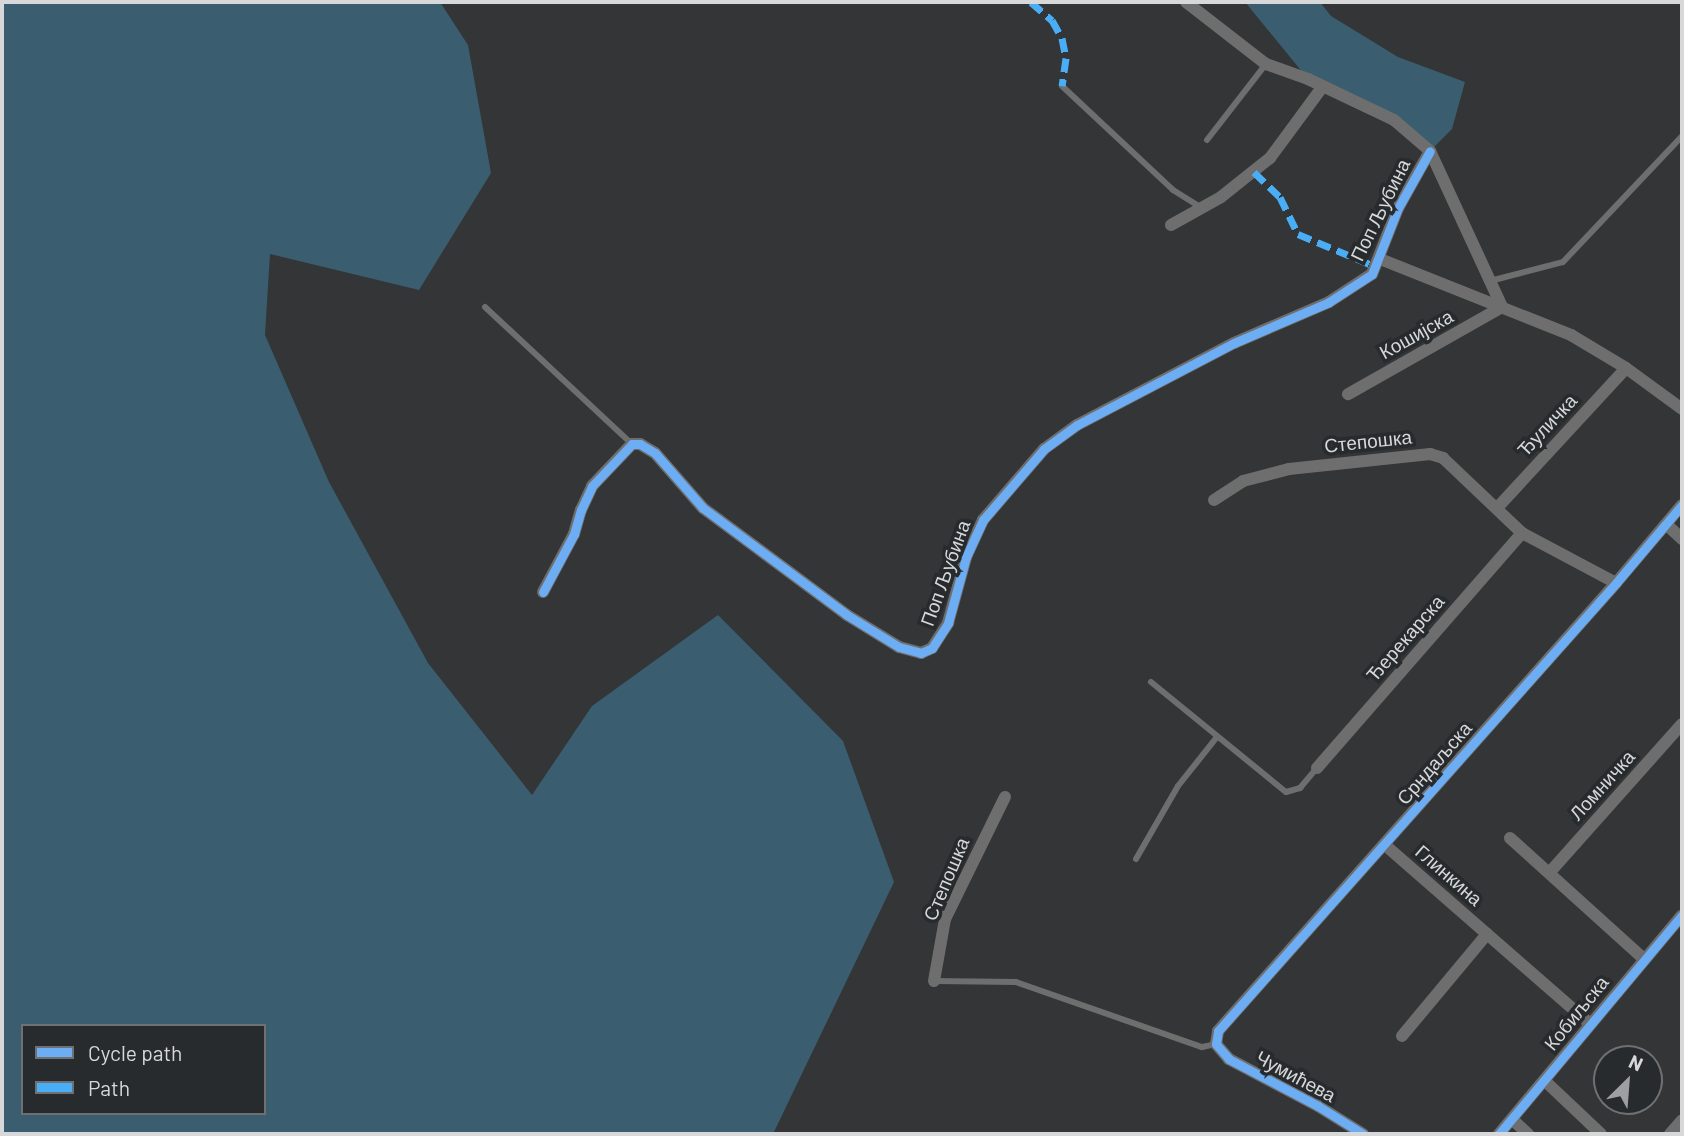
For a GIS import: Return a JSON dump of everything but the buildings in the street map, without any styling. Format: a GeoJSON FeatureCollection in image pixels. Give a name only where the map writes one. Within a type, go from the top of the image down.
{"type":"FeatureCollection","features":[{"type":"Feature","properties":{"kind":"street"},"geometry":{"type":"LineString","coordinates":[[1186,2],[1266,64],[1323,86],[1394,120],[1430,150],[1502,307]]}},
{"type":"Feature","properties":{"kind":"street"},"geometry":{"type":"LineString","coordinates":[[1171,225],[1237,186],[1270,158],[1323,86]]}},
{"type":"Feature","properties":{"kind":"street","name":"Поп Љубина"},"geometry":{"type":"LineString","coordinates":[[632,444],[640,444],[655,453],[703,508],[800,581],[899,647],[921,653],[932,649],[948,623],[966,557],[983,520],[1051,441],[1234,343],[1329,302],[1372,274],[1398,208],[1430,150]]}},
{"type":"Feature","properties":{"kind":"street"},"geometry":{"type":"LineString","coordinates":[[1380,259],[1571,335],[1626,368],[1682,409]]}},
{"type":"Feature","properties":{"kind":"street","name":"Кошијска"},"geometry":{"type":"LineString","coordinates":[[1348,394],[1502,307]]}},
{"type":"Feature","properties":{"kind":"street","name":"Ђуличка"},"geometry":{"type":"LineString","coordinates":[[1497,508],[1626,368]]}},
{"type":"Feature","properties":{"kind":"street"},"geometry":{"type":"LineString","coordinates":[[543,592],[574,534],[580,510],[592,486],[632,444]]}},
{"type":"Feature","properties":{"kind":"street","name":"Степошка"},"geometry":{"type":"LineString","coordinates":[[1214,500],[1242,481],[1289,469],[1430,454],[1443,458],[1522,533],[1616,583]]}},
{"type":"Feature","properties":{"kind":"street","name":"Срндаљска"},"geometry":{"type":"LineString","coordinates":[[1216,1044],[1215,1038],[1226,1019],[1385,845],[1682,505]]}},
{"type":"Feature","properties":{"kind":"street"},"geometry":{"type":"LineString","coordinates":[[1666,524],[1682,539]]}},
{"type":"Feature","properties":{"kind":"street","name":"Ђерекарска"},"geometry":{"type":"LineString","coordinates":[[1317,768],[1522,533]]}},
{"type":"Feature","properties":{"kind":"street","name":"Ломничка"},"geometry":{"type":"LineString","coordinates":[[1550,872],[1682,726]]}},
{"type":"Feature","properties":{"kind":"street","name":"Степошка"},"geometry":{"type":"LineString","coordinates":[[934,981],[945,919],[1004,797]]}},
{"type":"Feature","properties":{"kind":"street"},"geometry":{"type":"LineString","coordinates":[[1510,838],[1643,958]]}},
{"type":"Feature","properties":{"kind":"street","name":"Глинкина"},"geometry":{"type":"LineString","coordinates":[[1385,845],[1589,1023]]}},
{"type":"Feature","properties":{"kind":"street","name":"Кобиљска"},"geometry":{"type":"LineString","coordinates":[[1499,1134],[1643,958],[1682,915]]}},
{"type":"Feature","properties":{"kind":"street","name":"Глинкина"},"geometry":{"type":"LineString","coordinates":[[1402,1036],[1487,934]]}},
{"type":"Feature","properties":{"kind":"street","name":"Чумићева"},"geometry":{"type":"LineString","coordinates":[[1216,1044],[1229,1059],[1318,1106],[1363,1134]]}},
{"type":"Feature","properties":{"kind":"street"},"geometry":{"type":"LineString","coordinates":[[1545,1081],[1601,1134]]}},
{"type":"Feature","properties":{"kind":"street"},"geometry":{"type":"LineString","coordinates":[[1513,1120],[1528,1134]]}},
{"type":"Feature","properties":{"kind":"street"},"geometry":{"type":"LineString","coordinates":[[1670,1134],[1682,1120]]}},
{"type":"Feature","properties":{"kind":"lane"},"geometry":{"type":"LineString","coordinates":[[1207,140],[1266,64]]}},
{"type":"Feature","properties":{"kind":"lane"},"geometry":{"type":"LineString","coordinates":[[1062,86],[1172,190],[1203,208]]}},
{"type":"Feature","properties":{"kind":"lane"},"geometry":{"type":"LineString","coordinates":[[1490,281],[1563,262],[1682,136]]}},
{"type":"Feature","properties":{"kind":"lane","name":"Поп Љубина"},"geometry":{"type":"LineString","coordinates":[[485,307],[632,444]]}},
{"type":"Feature","properties":{"kind":"lane"},"geometry":{"type":"LineString","coordinates":[[1151,682],[1286,792],[1300,788],[1317,768]]}},
{"type":"Feature","properties":{"kind":"lane"},"geometry":{"type":"LineString","coordinates":[[1136,859],[1178,786],[1217,737]]}},
{"type":"Feature","properties":{"kind":"lane"},"geometry":{"type":"LineString","coordinates":[[934,981],[1016,982],[1202,1047],[1216,1044]]}},
{"type":"Feature","properties":{"kind":"shaded area"},"geometry":{"type":"Polygon","coordinates":[[[2,2],[440,2],[468,45],[491,173],[419,290],[270,254],[265,335],[329,482],[428,663],[532,795],[592,706],[718,615],[843,741],[894,882],[773,1134],[2,1134],[2,2]]]}},
{"type":"Feature","properties":{"kind":"shaded area"},"geometry":{"type":"Polygon","coordinates":[[[1245,2],[1320,2],[1331,16],[1398,57],[1465,82],[1452,129],[1430,151],[1394,120],[1308,79],[1245,2]]]}},
{"type":"Feature","properties":{"kind":"marked path"},"geometry":{"type":"LineString","coordinates":[[1031,2],[1052,20],[1062,38],[1066,58],[1062,86]]}},
{"type":"Feature","properties":{"kind":"marked path"},"geometry":{"type":"LineString","coordinates":[[1254,172],[1280,197],[1298,234],[1377,267]]}},
{"type":"Feature","properties":{"kind":"cycle path"},"geometry":{"type":"LineString","coordinates":[[543,592],[574,534],[592,486],[632,444],[640,444],[655,453],[703,508],[847,615],[899,647],[921,653],[932,648],[948,623],[966,557],[983,520],[1044,449],[1077,425],[1234,343],[1329,302],[1372,274],[1398,208],[1430,151]]}},
{"type":"Feature","properties":{"kind":"cycle path"},"geometry":{"type":"LineString","coordinates":[[1363,1134],[1318,1106],[1229,1059],[1216,1044],[1218,1031],[1616,583],[1682,505]]}},
{"type":"Feature","properties":{"kind":"cycle path"},"geometry":{"type":"LineString","coordinates":[[1499,1134],[1682,915]]}}]}
